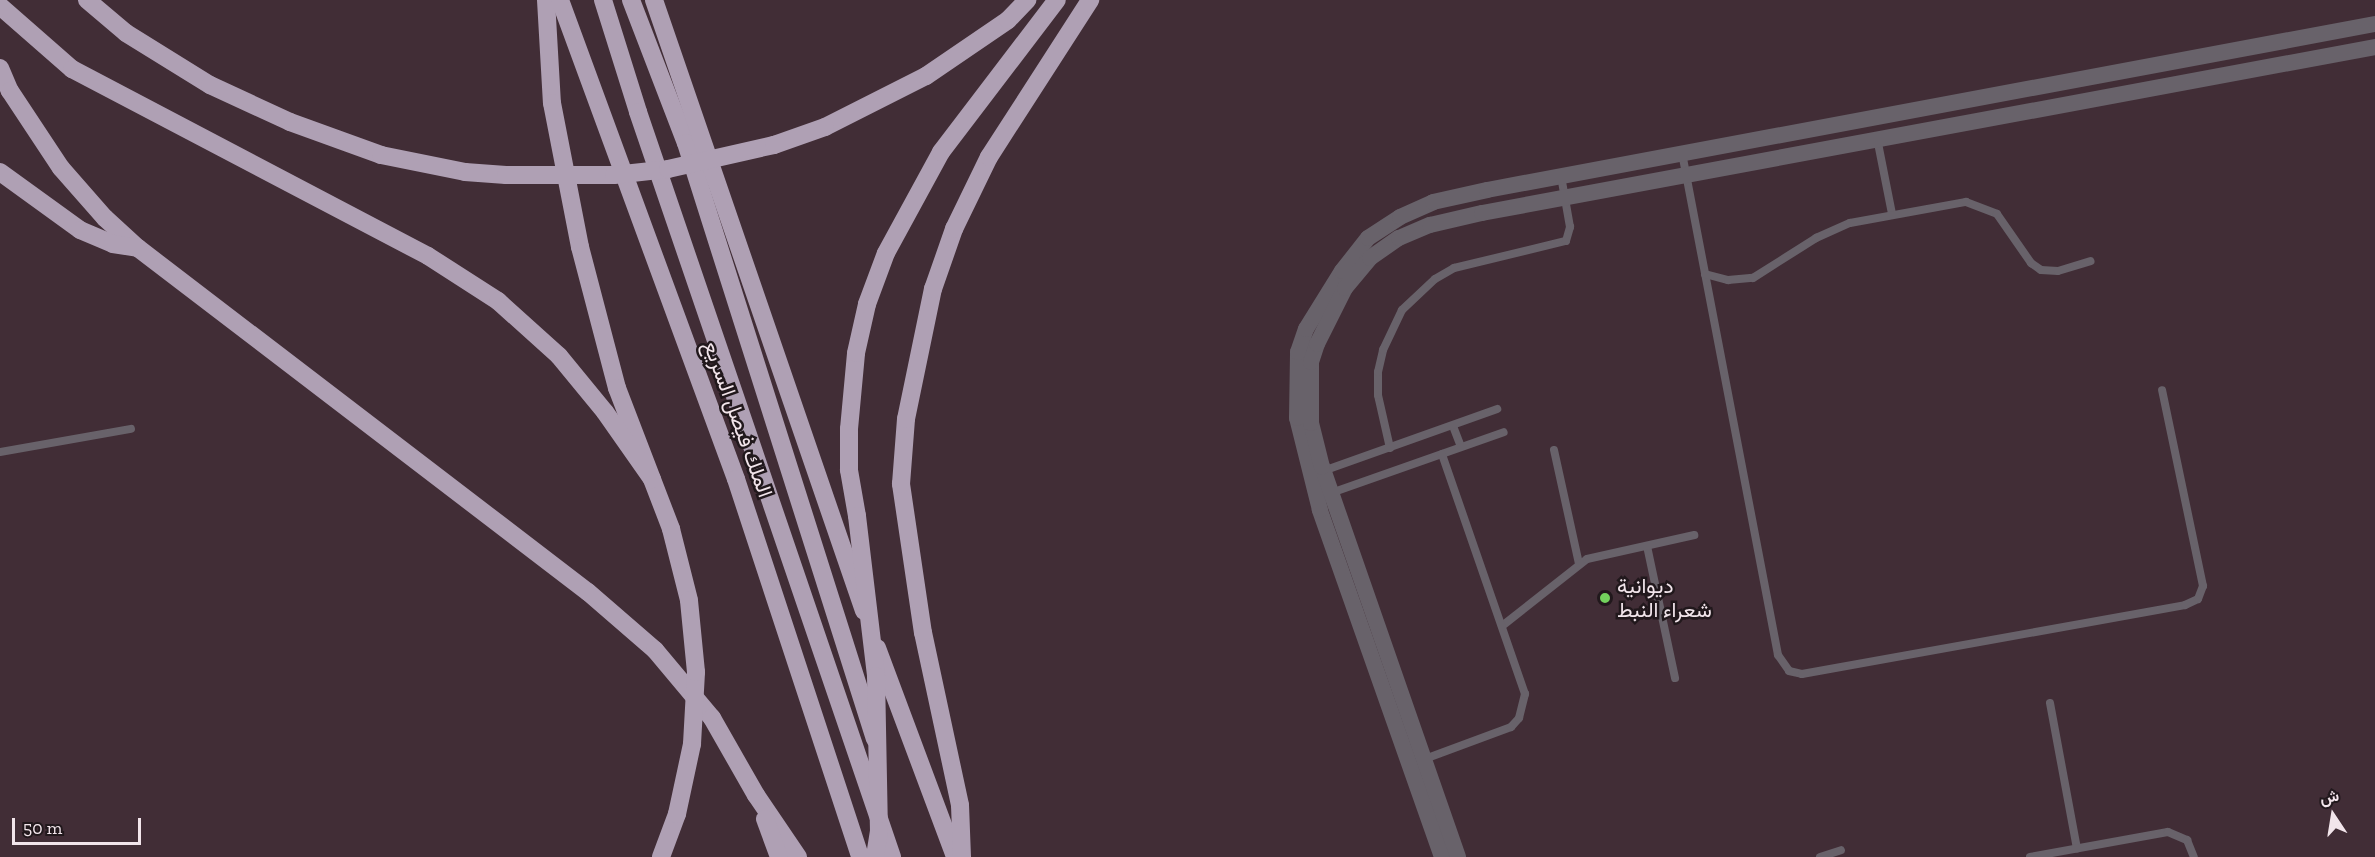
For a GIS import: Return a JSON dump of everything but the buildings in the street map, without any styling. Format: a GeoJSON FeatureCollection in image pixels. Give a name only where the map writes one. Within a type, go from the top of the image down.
{"type":"FeatureCollection","features":[{"type":"Feature","properties":{"kind":"highway"},"geometry":{"type":"LineString","coordinates":[[87,0],[126,33],[210,85],[290,122],[381,155],[465,172],[614,175],[668,169],[774,145],[825,127],[926,75],[1008,20],[1027,0]]}},
{"type":"Feature","properties":{"kind":"highway"},"geometry":{"type":"LineString","coordinates":[[546,0],[552,103],[579,247],[617,388],[679,553],[689,600],[696,672],[692,744],[677,814],[661,857]]}},
{"type":"Feature","properties":{"kind":"highway","name":"الملك فيصل السريع"},"geometry":{"type":"LineString","coordinates":[[561,0],[736,479],[860,857]]}},
{"type":"Feature","properties":{"kind":"highway","name":"الملك فيصل السريع"},"geometry":{"type":"LineString","coordinates":[[603,0],[638,112],[892,857]]}},
{"type":"Feature","properties":{"kind":"highway"},"geometry":{"type":"LineString","coordinates":[[631,0],[686,143],[875,739]]}},
{"type":"Feature","properties":{"kind":"highway"},"geometry":{"type":"LineString","coordinates":[[654,0],[691,98],[898,711],[956,857]]}},
{"type":"Feature","properties":{"kind":"highway"},"geometry":{"type":"LineString","coordinates":[[875,857],[879,831],[875,739],[876,676],[857,516],[849,470],[849,429],[856,353],[867,304],[886,253],[941,152],[1057,0]]}},
{"type":"Feature","properties":{"kind":"highway"},"geometry":{"type":"LineString","coordinates":[[962,857],[960,805],[923,633],[901,484],[906,419],[925,322],[954,229],[989,157],[1090,0]]}},
{"type":"Feature","properties":{"kind":"highway"},"geometry":{"type":"LineString","coordinates":[[0,6],[72,69],[428,256],[498,301],[559,356],[606,412],[652,479]]}},
{"type":"Feature","properties":{"kind":"highway"},"geometry":{"type":"LineString","coordinates":[[0,68],[10,91],[62,168],[105,218],[138,248],[588,592],[655,650],[712,718],[756,795],[798,857]]}},
{"type":"Feature","properties":{"kind":"highway"},"geometry":{"type":"LineString","coordinates":[[0,172],[80,231],[113,244],[138,248]]}},
{"type":"Feature","properties":{"kind":"highway"},"geometry":{"type":"LineString","coordinates":[[756,795],[778,857]]}},
{"type":"Feature","properties":{"kind":"street"},"geometry":{"type":"LineString","coordinates":[[1458,857],[1417,762],[1306,460],[1297,418],[1298,352],[1321,302],[1368,238],[1400,216],[1433,202],[1560,175],[2375,24]]}},
{"type":"Feature","properties":{"kind":"street"},"geometry":{"type":"LineString","coordinates":[[1442,857],[1417,762],[1323,471],[1311,423],[1311,362],[1345,288],[1370,258],[1399,238],[1430,225],[1686,173],[2375,47]]}},
{"type":"Feature","properties":{"kind":"lane"},"geometry":{"type":"LineString","coordinates":[[1877,138],[1892,214]]}},
{"type":"Feature","properties":{"kind":"lane"},"geometry":{"type":"LineString","coordinates":[[1682,152],[1778,655],[1783,667],[1795,674],[2185,605],[2198,599],[2203,586],[2162,390]]}},
{"type":"Feature","properties":{"kind":"lane"},"geometry":{"type":"LineString","coordinates":[[1390,448],[1378,395],[1378,372],[1391,329],[1402,310],[1435,279],[1454,268],[1566,241],[1571,232],[1560,175]]}},
{"type":"Feature","properties":{"kind":"lane"},"geometry":{"type":"LineString","coordinates":[[1705,274],[1728,280],[1753,278],[1832,229],[1954,202],[1977,204],[1997,214],[2031,263],[2041,270],[2058,271],[2091,261]]}},
{"type":"Feature","properties":{"kind":"lane"},"geometry":{"type":"LineString","coordinates":[[1323,471],[1497,409]]}},
{"type":"Feature","properties":{"kind":"lane"},"geometry":{"type":"LineString","coordinates":[[1453,426],[1461,447]]}},
{"type":"Feature","properties":{"kind":"lane"},"geometry":{"type":"LineString","coordinates":[[0,452],[131,429]]}},
{"type":"Feature","properties":{"kind":"lane"},"geometry":{"type":"LineString","coordinates":[[1331,493],[1504,432]]}},
{"type":"Feature","properties":{"kind":"lane"},"geometry":{"type":"LineString","coordinates":[[1554,450],[1579,564]]}},
{"type":"Feature","properties":{"kind":"lane"},"geometry":{"type":"LineString","coordinates":[[1417,762],[1500,733],[1519,718],[1525,694],[1442,454]]}},
{"type":"Feature","properties":{"kind":"lane"},"geometry":{"type":"LineString","coordinates":[[1502,626],[1579,564],[1694,535]]}},
{"type":"Feature","properties":{"kind":"lane"},"geometry":{"type":"LineString","coordinates":[[1647,546],[1675,678]]}},
{"type":"Feature","properties":{"kind":"lane"},"geometry":{"type":"LineString","coordinates":[[2050,703],[2077,849]]}},
{"type":"Feature","properties":{"kind":"lane"},"geometry":{"type":"LineString","coordinates":[[2030,857],[2168,832],[2187,840],[2194,857]]}},
{"type":"Feature","properties":{"kind":"lane"},"geometry":{"type":"LineString","coordinates":[[1820,857],[1841,850]]}},
{"type":"Feature","properties":{"kind":"place","name":"ديوانية شعراء النبط"},"geometry":{"type":"Point","coordinates":[1605,598]}}]}
